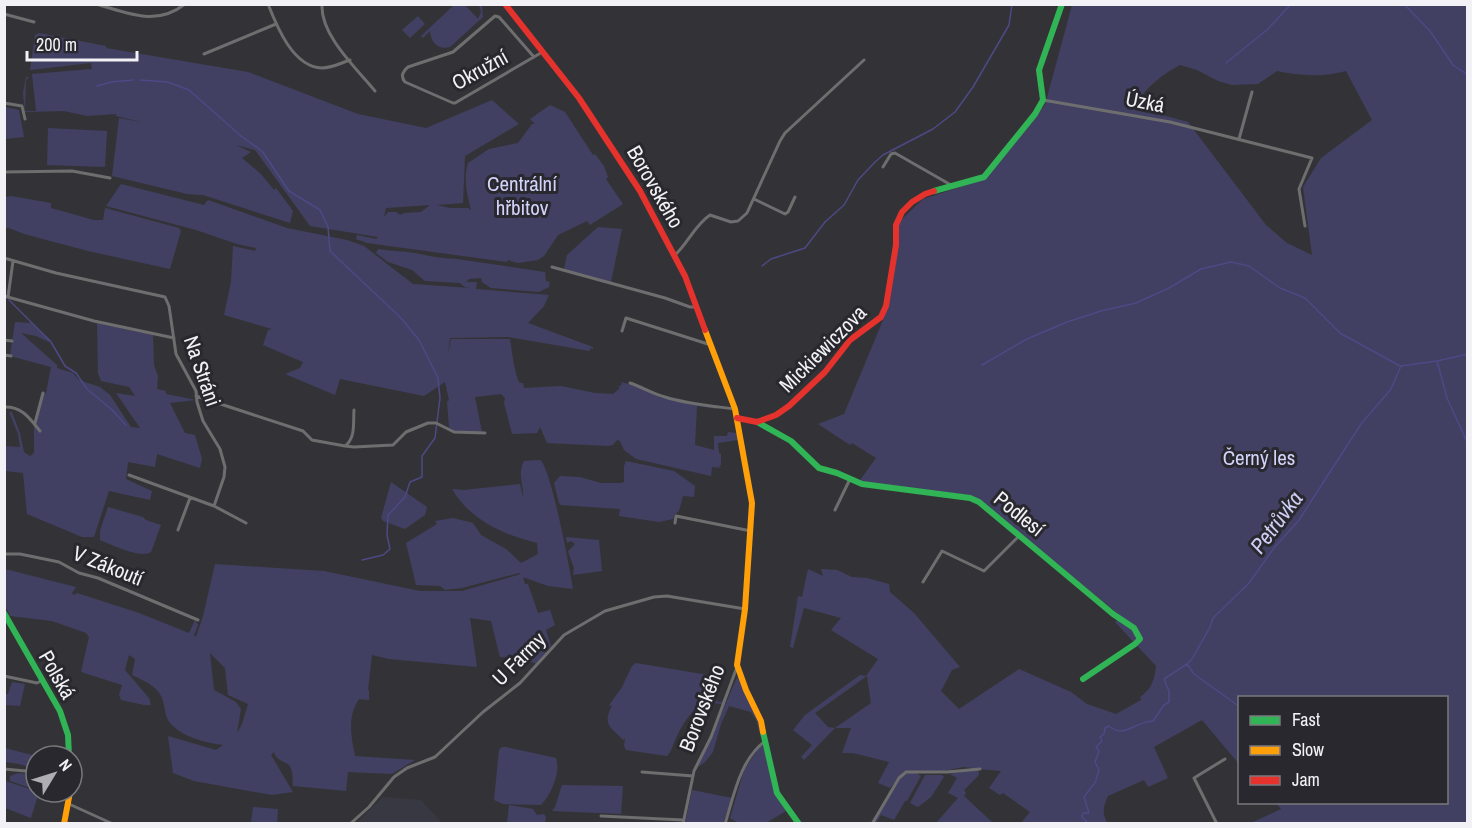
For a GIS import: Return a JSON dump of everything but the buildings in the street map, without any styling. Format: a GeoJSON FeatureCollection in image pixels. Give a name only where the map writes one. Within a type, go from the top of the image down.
{"type":"FeatureCollection","features":[{"type":"Feature","properties":{"kind":"street"},"geometry":{"type":"LineString","coordinates":[[96,4],[155,18],[168,15],[185,4]]}},
{"type":"Feature","properties":{"kind":"street"},"geometry":{"type":"LineString","coordinates":[[268,4],[276,24],[302,59],[321,68],[350,60]]}},
{"type":"Feature","properties":{"kind":"street"},"geometry":{"type":"LineString","coordinates":[[322,4],[324,22],[342,50],[375,91]]}},
{"type":"Feature","properties":{"kind":"street","name":"Borovského"},"geometry":{"type":"LineString","coordinates":[[505,4],[544,51],[608,140],[640,191],[675,255],[737,418],[752,503],[738,675],[693,776],[683,822]]}},
{"type":"Feature","properties":{"kind":"street"},"geometry":{"type":"LineString","coordinates":[[1043,100],[1039,70],[1062,4]]}},
{"type":"Feature","properties":{"kind":"street"},"geometry":{"type":"LineString","coordinates":[[4,14],[34,22]]}},
{"type":"Feature","properties":{"kind":"street","name":"Okružní"},"geometry":{"type":"LineString","coordinates":[[534,57],[499,17],[493,16],[453,52],[408,67],[403,71],[402,78],[405,82],[450,103],[455,103],[534,57],[544,51]]}},
{"type":"Feature","properties":{"kind":"street"},"geometry":{"type":"LineString","coordinates":[[204,54],[276,24]]}},
{"type":"Feature","properties":{"kind":"street"},"geometry":{"type":"LineString","coordinates":[[675,255],[682,249],[702,220],[710,215],[731,222],[747,213],[780,141],[786,133],[864,60]]}},
{"type":"Feature","properties":{"kind":"street"},"geometry":{"type":"LineString","coordinates":[[1239,139],[1252,92]]}},
{"type":"Feature","properties":{"kind":"street","name":"Úzká"},"geometry":{"type":"LineString","coordinates":[[1043,100],[1138,115],[1312,158],[1299,189],[1305,226]]}},
{"type":"Feature","properties":{"kind":"street","name":"Mickiewiczova"},"geometry":{"type":"LineString","coordinates":[[757,422],[776,415],[789,406],[825,372],[850,340],[881,317],[886,306],[898,219],[906,207],[925,194],[984,177],[1041,106],[1043,100]]}},
{"type":"Feature","properties":{"kind":"street"},"geometry":{"type":"LineString","coordinates":[[4,103],[22,106],[25,119]]}},
{"type":"Feature","properties":{"kind":"street"},"geometry":{"type":"LineString","coordinates":[[883,167],[891,154],[895,153],[951,185]]}},
{"type":"Feature","properties":{"kind":"street"},"geometry":{"type":"LineString","coordinates":[[4,172],[72,171],[110,178]]}},
{"type":"Feature","properties":{"kind":"street"},"geometry":{"type":"LineString","coordinates":[[754,199],[785,214],[795,197]]}},
{"type":"Feature","properties":{"kind":"street","name":"Na Stráni"},"geometry":{"type":"LineString","coordinates":[[4,258],[56,273],[165,297],[169,306],[176,354],[196,391],[203,421],[220,449],[225,467],[214,506]]}},
{"type":"Feature","properties":{"kind":"street"},"geometry":{"type":"LineString","coordinates":[[13,261],[6,297],[94,321],[174,338]]}},
{"type":"Feature","properties":{"kind":"street"},"geometry":{"type":"LineString","coordinates":[[552,267],[696,307]]}},
{"type":"Feature","properties":{"kind":"street"},"geometry":{"type":"LineString","coordinates":[[622,331],[626,318],[711,345]]}},
{"type":"Feature","properties":{"kind":"street"},"geometry":{"type":"LineString","coordinates":[[4,340],[12,341]]}},
{"type":"Feature","properties":{"kind":"street"},"geometry":{"type":"LineString","coordinates":[[4,355],[11,356]]}},
{"type":"Feature","properties":{"kind":"street"},"geometry":{"type":"LineString","coordinates":[[630,383],[646,388],[662,397],[735,410]]}},
{"type":"Feature","properties":{"kind":"street"},"geometry":{"type":"LineString","coordinates":[[34,424],[43,393]]}},
{"type":"Feature","properties":{"kind":"street"},"geometry":{"type":"LineString","coordinates":[[196,396],[303,430],[312,440],[345,446],[393,445],[406,432],[428,423],[436,423],[454,432],[485,433]]}},
{"type":"Feature","properties":{"kind":"street"},"geometry":{"type":"LineString","coordinates":[[4,407],[23,411],[40,431]]}},
{"type":"Feature","properties":{"kind":"street"},"geometry":{"type":"LineString","coordinates":[[345,446],[350,442],[353,434],[354,410]]}},
{"type":"Feature","properties":{"kind":"street"},"geometry":{"type":"LineString","coordinates":[[737,418],[757,422]]}},
{"type":"Feature","properties":{"kind":"street","name":"Podlesí"},"geometry":{"type":"LineString","coordinates":[[757,422],[791,441],[819,468],[862,484],[970,498],[979,502],[1117,619],[1126,622],[1140,636],[1135,644],[1083,679]]}},
{"type":"Feature","properties":{"kind":"street"},"geometry":{"type":"LineString","coordinates":[[129,475],[214,506],[246,523]]}},
{"type":"Feature","properties":{"kind":"street"},"geometry":{"type":"LineString","coordinates":[[835,510],[850,479]]}},
{"type":"Feature","properties":{"kind":"street"},"geometry":{"type":"LineString","coordinates":[[178,530],[190,498]]}},
{"type":"Feature","properties":{"kind":"street"},"geometry":{"type":"LineString","coordinates":[[675,523],[676,516],[751,531]]}},
{"type":"Feature","properties":{"kind":"street"},"geometry":{"type":"LineString","coordinates":[[923,582],[942,551],[984,571],[1020,535]]}},
{"type":"Feature","properties":{"kind":"street","name":"V Zákoutí"},"geometry":{"type":"LineString","coordinates":[[4,554],[20,554],[59,562],[79,573],[98,578],[198,620]]}},
{"type":"Feature","properties":{"kind":"street","name":"U Farmy"},"geometry":{"type":"LineString","coordinates":[[350,824],[369,807],[394,777],[407,768],[435,757],[483,712],[520,683],[564,635],[586,621],[605,611],[654,597],[667,596],[745,609]]}},
{"type":"Feature","properties":{"kind":"street","name":"Polská"},"geometry":{"type":"LineString","coordinates":[[4,613],[64,722],[67,744]]}},
{"type":"Feature","properties":{"kind":"street","name":"Borovského"},"geometry":{"type":"LineString","coordinates":[[738,675],[744,682],[761,721],[777,793],[799,824]]}},
{"type":"Feature","properties":{"kind":"street"},"geometry":{"type":"LineString","coordinates":[[4,676],[37,683],[41,681]]}},
{"type":"Feature","properties":{"kind":"street"},"geometry":{"type":"LineString","coordinates":[[725,824],[742,771],[765,741]]}},
{"type":"Feature","properties":{"kind":"street"},"geometry":{"type":"LineString","coordinates":[[1217,824],[1194,778],[1225,759]]}},
{"type":"Feature","properties":{"kind":"street"},"geometry":{"type":"LineString","coordinates":[[4,768],[24,770]]}},
{"type":"Feature","properties":{"kind":"street"},"geometry":{"type":"LineString","coordinates":[[872,824],[898,778],[906,772],[980,769]]}},
{"type":"Feature","properties":{"kind":"street"},"geometry":{"type":"LineString","coordinates":[[642,772],[693,776]]}},
{"type":"Feature","properties":{"kind":"street"},"geometry":{"type":"LineString","coordinates":[[64,824],[69,804],[113,824]]}},
{"type":"Feature","properties":{"kind":"street"},"geometry":{"type":"LineString","coordinates":[[601,816],[683,822]]}},
{"type":"Feature","properties":{"kind":"street"},"geometry":{"type":"LineString","coordinates":[[643,824],[644,818]]}},
{"type":"Feature","properties":{"kind":"shaded area"},"geometry":{"type":"Polygon","coordinates":[[[383,797],[421,800],[442,823],[357,823],[383,797]]]}},
{"type":"Feature","properties":{"kind":"green space"},"geometry":{"type":"Polygon","coordinates":[[[455,4],[465,5],[478,19],[481,12],[479,5],[482,5],[483,17],[450,47],[436,45],[430,31],[423,38],[421,36],[455,4]]]}},
{"type":"Feature","properties":{"kind":"green space","name":"Černý les"},"geometry":{"type":"Polygon","coordinates":[[[1072,5],[1467,5],[1467,823],[1251,823],[1281,809],[1277,804],[1448,804],[1448,696],[1238,696],[1238,763],[1202,720],[1154,747],[1168,778],[1148,787],[1144,780],[1108,796],[1104,810],[1107,823],[1021,823],[1030,812],[1003,793],[1000,795],[989,788],[1001,771],[978,769],[979,775],[964,790],[966,793],[964,796],[992,822],[936,823],[958,798],[948,793],[957,778],[950,774],[973,768],[904,771],[890,788],[878,783],[889,762],[853,753],[842,753],[851,728],[835,728],[804,760],[801,757],[812,745],[793,730],[805,715],[860,675],[866,676],[878,659],[831,630],[841,618],[804,608],[793,648],[790,647],[798,596],[802,597],[808,569],[823,576],[821,569],[837,570],[852,577],[867,578],[889,584],[890,592],[914,613],[960,667],[952,670],[941,691],[959,709],[1019,669],[1071,692],[1087,704],[1116,714],[1141,700],[1140,697],[1150,688],[1153,680],[1156,666],[1115,622],[1121,616],[978,500],[858,483],[876,458],[852,443],[850,445],[818,424],[844,414],[886,313],[899,222],[923,199],[982,180],[1045,105],[1072,5]],[[1180,65],[1167,73],[1143,95],[1136,108],[1188,122],[1266,225],[1287,243],[1312,255],[1303,187],[1321,158],[1372,120],[1346,71],[1312,75],[1277,71],[1258,84],[1232,85],[1218,81],[1197,70],[1180,65]],[[867,676],[815,713],[828,727],[835,728],[871,703],[867,676]]]}},
{"type":"Feature","properties":{"kind":"green space"},"geometry":{"type":"Polygon","coordinates":[[[418,16],[425,24],[410,38],[402,30],[418,16]]]}},
{"type":"Feature","properties":{"kind":"green space","name":"Centrální hřbitov"},"geometry":{"type":"Polygon","coordinates":[[[39,33],[106,46],[106,48],[248,72],[358,114],[426,128],[492,100],[519,124],[465,156],[463,203],[437,205],[450,208],[471,210],[466,181],[468,163],[489,149],[518,143],[532,124],[535,124],[530,119],[550,105],[565,112],[593,155],[595,154],[604,166],[608,177],[606,179],[623,204],[590,225],[587,221],[558,235],[544,256],[538,260],[518,263],[367,243],[356,239],[357,235],[376,239],[378,237],[310,226],[255,150],[236,145],[251,152],[242,158],[261,174],[274,190],[276,188],[293,211],[290,223],[203,195],[187,194],[112,176],[119,118],[141,122],[116,116],[116,114],[87,116],[64,111],[25,112],[23,93],[26,77],[29,77],[26,80],[25,111],[36,111],[32,74],[92,69],[91,63],[30,70],[35,35],[39,33]],[[430,205],[386,208],[384,217],[388,212],[396,212],[400,215],[421,212],[430,205]]]}},
{"type":"Feature","properties":{"kind":"green space"},"geometry":{"type":"Polygon","coordinates":[[[5,107],[19,110],[24,137],[5,139],[5,107]]]}},
{"type":"Feature","properties":{"kind":"green space"},"geometry":{"type":"Polygon","coordinates":[[[48,128],[107,131],[105,167],[47,165],[48,128]]]}},
{"type":"Feature","properties":{"kind":"green space"},"geometry":{"type":"Polygon","coordinates":[[[121,184],[204,205],[208,200],[287,228],[347,240],[364,246],[413,284],[470,288],[460,283],[425,281],[412,270],[388,262],[376,253],[378,249],[545,272],[546,281],[550,282],[549,287],[539,292],[491,288],[482,282],[481,278],[469,279],[466,282],[477,282],[476,289],[549,295],[544,306],[528,323],[593,347],[593,349],[590,348],[590,351],[508,337],[450,338],[448,355],[451,339],[510,339],[516,375],[524,388],[561,386],[613,394],[620,388],[617,386],[621,386],[622,382],[649,391],[659,397],[720,409],[697,406],[695,445],[714,450],[714,436],[727,436],[728,432],[737,433],[738,440],[718,443],[721,468],[712,467],[711,476],[636,459],[624,450],[620,441],[617,440],[613,445],[608,446],[547,443],[540,427],[537,433],[512,434],[504,403],[505,398],[501,394],[475,397],[482,432],[453,432],[449,427],[447,402],[449,400],[445,382],[424,396],[340,379],[335,395],[285,374],[300,368],[303,362],[263,345],[268,330],[272,329],[224,315],[231,282],[233,246],[255,251],[256,248],[106,206],[121,184]]]}},
{"type":"Feature","properties":{"kind":"green space"},"geometry":{"type":"Polygon","coordinates":[[[5,197],[51,203],[51,208],[94,220],[103,220],[105,208],[179,228],[181,231],[170,269],[88,251],[5,228],[5,197]]]}},
{"type":"Feature","properties":{"kind":"green space"},"geometry":{"type":"Polygon","coordinates":[[[598,227],[622,229],[611,282],[564,269],[567,255],[598,227]]]}},
{"type":"Feature","properties":{"kind":"green space"},"geometry":{"type":"Polygon","coordinates":[[[15,322],[31,323],[51,340],[49,342],[21,333],[57,365],[57,368],[73,373],[79,380],[100,387],[110,395],[131,427],[140,428],[116,393],[135,396],[129,387],[101,381],[98,373],[97,323],[153,335],[154,365],[158,376],[157,389],[166,391],[166,394],[196,400],[170,403],[185,433],[195,435],[202,459],[200,468],[157,454],[155,467],[128,462],[126,479],[152,491],[150,500],[109,491],[94,537],[82,537],[27,514],[23,473],[5,471],[4,446],[20,447],[18,434],[9,412],[12,412],[20,433],[24,452],[30,456],[34,453],[34,426],[44,393],[46,393],[51,367],[10,356],[15,322]]]}},
{"type":"Feature","properties":{"kind":"green space"},"geometry":{"type":"Polygon","coordinates":[[[540,460],[549,480],[560,520],[573,589],[548,586],[523,577],[525,584],[528,584],[538,613],[550,610],[555,625],[546,630],[551,646],[536,664],[518,656],[517,658],[500,657],[491,621],[470,618],[477,667],[389,659],[372,655],[369,700],[359,699],[351,720],[355,756],[415,760],[392,774],[348,772],[346,791],[293,786],[291,767],[278,758],[274,752],[271,755],[293,792],[272,795],[194,781],[173,773],[168,736],[216,750],[223,745],[193,738],[173,726],[167,718],[158,691],[132,675],[135,659],[129,655],[125,670],[149,698],[151,705],[121,700],[119,695],[122,685],[81,672],[89,637],[86,633],[52,621],[10,616],[5,606],[5,569],[76,587],[72,593],[74,595],[77,593],[139,613],[189,633],[195,620],[198,625],[194,635],[196,637],[215,564],[324,571],[420,591],[462,591],[521,574],[445,590],[440,586],[416,585],[406,543],[437,524],[435,521],[453,518],[473,523],[481,535],[506,549],[521,563],[538,554],[537,543],[512,536],[489,525],[468,509],[452,489],[464,490],[520,484],[523,497],[521,475],[524,461],[540,460]],[[210,653],[214,690],[236,702],[241,709],[237,733],[248,704],[228,695],[225,668],[210,653]]]}},
{"type":"Feature","properties":{"kind":"green space"},"geometry":{"type":"Polygon","coordinates":[[[626,461],[674,471],[695,486],[694,497],[683,496],[679,511],[673,519],[659,522],[619,516],[620,509],[559,503],[554,483],[560,476],[580,477],[601,483],[621,483],[624,482],[626,461]]]}},
{"type":"Feature","properties":{"kind":"green space"},"geometry":{"type":"Polygon","coordinates":[[[391,482],[427,507],[425,515],[405,529],[383,521],[381,518],[391,482]]]}},
{"type":"Feature","properties":{"kind":"green space"},"geometry":{"type":"Polygon","coordinates":[[[108,507],[161,525],[151,552],[134,553],[100,540],[100,531],[108,507]]]}},
{"type":"Feature","properties":{"kind":"green space"},"geometry":{"type":"Polygon","coordinates":[[[566,537],[599,540],[602,571],[573,575],[574,568],[568,551],[575,544],[571,541],[567,543],[566,537]]]}},
{"type":"Feature","properties":{"kind":"green space"},"geometry":{"type":"Polygon","coordinates":[[[636,663],[714,676],[707,688],[706,700],[722,702],[727,690],[722,704],[704,702],[691,713],[667,756],[626,750],[625,738],[623,740],[609,726],[608,718],[612,705],[609,706],[636,663]]]}},
{"type":"Feature","properties":{"kind":"green space"},"geometry":{"type":"Polygon","coordinates":[[[739,673],[758,723],[762,741],[756,720],[751,712],[729,706],[713,752],[698,767],[739,673]]]}},
{"type":"Feature","properties":{"kind":"green space"},"geometry":{"type":"Polygon","coordinates":[[[12,682],[25,684],[20,706],[5,705],[5,694],[8,694],[12,682]]]}},
{"type":"Feature","properties":{"kind":"green space"},"geometry":{"type":"Polygon","coordinates":[[[763,745],[775,792],[786,811],[766,823],[738,823],[730,818],[744,770],[763,745]]]}},
{"type":"Feature","properties":{"kind":"green space"},"geometry":{"type":"Polygon","coordinates":[[[506,747],[556,758],[557,770],[554,783],[541,805],[503,804],[494,800],[499,750],[506,747]]]}},
{"type":"Feature","properties":{"kind":"green space"},"geometry":{"type":"Polygon","coordinates":[[[5,748],[24,753],[24,765],[5,762],[5,748]]]}},
{"type":"Feature","properties":{"kind":"green space"},"geometry":{"type":"Polygon","coordinates":[[[906,773],[917,773],[921,776],[907,801],[894,820],[881,815],[873,824],[901,777],[906,773]]]}},
{"type":"Feature","properties":{"kind":"green space"},"geometry":{"type":"Polygon","coordinates":[[[24,774],[24,786],[10,781],[10,776],[24,774]]]}},
{"type":"Feature","properties":{"kind":"green space"},"geometry":{"type":"Polygon","coordinates":[[[925,775],[944,777],[931,797],[918,807],[910,803],[925,775]]]}},
{"type":"Feature","properties":{"kind":"green space"},"geometry":{"type":"Polygon","coordinates":[[[5,781],[24,787],[24,804],[35,804],[31,818],[5,808],[5,781]]]}},
{"type":"Feature","properties":{"kind":"green space"},"geometry":{"type":"Polygon","coordinates":[[[562,785],[623,786],[621,814],[552,811],[562,785]]]}},
{"type":"Feature","properties":{"kind":"green space"},"geometry":{"type":"Polygon","coordinates":[[[692,790],[732,798],[723,823],[685,824],[692,790]]]}},
{"type":"Feature","properties":{"kind":"green space"},"geometry":{"type":"Polygon","coordinates":[[[509,805],[533,809],[537,815],[544,814],[545,823],[507,823],[509,805]]]}},
{"type":"Feature","properties":{"kind":"green space"},"geometry":{"type":"Polygon","coordinates":[[[253,807],[278,809],[277,823],[251,823],[253,807]]]}},
{"type":"Feature","properties":{"kind":"waterway"},"geometry":{"type":"LineString","coordinates":[[762,266],[771,259],[805,248],[825,222],[844,205],[858,180],[875,162],[883,155],[933,129],[955,112],[973,87],[1009,25],[1012,4]]}},
{"type":"Feature","properties":{"kind":"waterway"},"geometry":{"type":"LineString","coordinates":[[1226,63],[1268,29],[1291,4]]}},
{"type":"Feature","properties":{"kind":"waterway"},"geometry":{"type":"LineString","coordinates":[[1404,4],[1430,31],[1453,65],[1468,75]]}},
{"type":"Feature","properties":{"kind":"waterway"},"geometry":{"type":"LineString","coordinates":[[97,86],[133,80]]}},
{"type":"Feature","properties":{"kind":"waterway"},"geometry":{"type":"LineString","coordinates":[[140,80],[168,82],[189,90],[241,136],[262,151],[289,191],[320,210],[328,227],[330,251],[401,318],[419,340],[438,378],[440,398],[435,438],[422,456],[422,477],[410,482],[405,497],[388,515],[387,535],[390,549],[383,555],[362,560]]}},
{"type":"Feature","properties":{"kind":"waterway"},"geometry":{"type":"LineString","coordinates":[[982,365],[1027,339],[1067,322],[1136,303],[1169,288],[1201,269],[1231,262],[1249,266],[1280,288],[1305,298],[1340,333],[1400,366]]}},
{"type":"Feature","properties":{"kind":"waterway"},"geometry":{"type":"LineString","coordinates":[[9,300],[51,342],[65,366],[76,373],[87,389],[126,425]]}},
{"type":"Feature","properties":{"kind":"waterway","name":"Petrůvka"},"geometry":{"type":"LineString","coordinates":[[1096,779],[1099,770],[1095,762],[1099,751],[1096,747],[1102,741],[1100,737],[1104,734],[1105,728],[1109,726],[1120,731],[1153,721],[1164,705],[1169,702],[1169,691],[1164,679],[1192,659],[1213,618],[1249,583],[1274,548],[1299,520],[1361,424],[1391,389],[1401,366],[1468,354]]}},
{"type":"Feature","properties":{"kind":"waterway"},"geometry":{"type":"LineString","coordinates":[[1437,361],[1447,398],[1468,444]]}},
{"type":"Feature","properties":{"kind":"waterway"},"geometry":{"type":"LineString","coordinates":[[1187,664],[1194,674],[1238,706]]}},
{"type":"Feature","properties":{"kind":"waterway"},"geometry":{"type":"LineString","coordinates":[[1089,824],[1082,817],[1083,813],[1089,813],[1084,797],[1096,781]]}},
{"type":"Feature","properties":{"kind":"traffic: fast"},"geometry":{"type":"LineString","coordinates":[[934,191],[984,177],[1035,114],[1043,100],[1039,70],[1062,4]]}},
{"type":"Feature","properties":{"kind":"traffic: fast"},"geometry":{"type":"LineString","coordinates":[[757,422],[791,441],[819,468],[862,484],[970,498],[979,502],[1113,614],[1134,628],[1140,639],[1083,679]]}},
{"type":"Feature","properties":{"kind":"traffic: fast"},"geometry":{"type":"LineString","coordinates":[[4,613],[60,711],[68,735],[68,744]]}},
{"type":"Feature","properties":{"kind":"traffic: fast"},"geometry":{"type":"LineString","coordinates":[[763,732],[777,793],[799,824]]}},
{"type":"Feature","properties":{"kind":"traffic: slow"},"geometry":{"type":"LineString","coordinates":[[705,330],[735,409],[752,503],[745,609],[737,665],[761,721],[763,732]]}},
{"type":"Feature","properties":{"kind":"traffic: slow"},"geometry":{"type":"LineString","coordinates":[[64,824],[68,804]]}},
{"type":"Feature","properties":{"kind":"traffic: jam"},"geometry":{"type":"LineString","coordinates":[[505,4],[579,98],[640,191],[685,276],[705,330]]}},
{"type":"Feature","properties":{"kind":"traffic: jam"},"geometry":{"type":"LineString","coordinates":[[737,418],[757,422],[776,415],[789,406],[825,372],[850,340],[881,317],[886,306],[896,245],[896,225],[902,212],[912,202],[934,191]]}}]}
